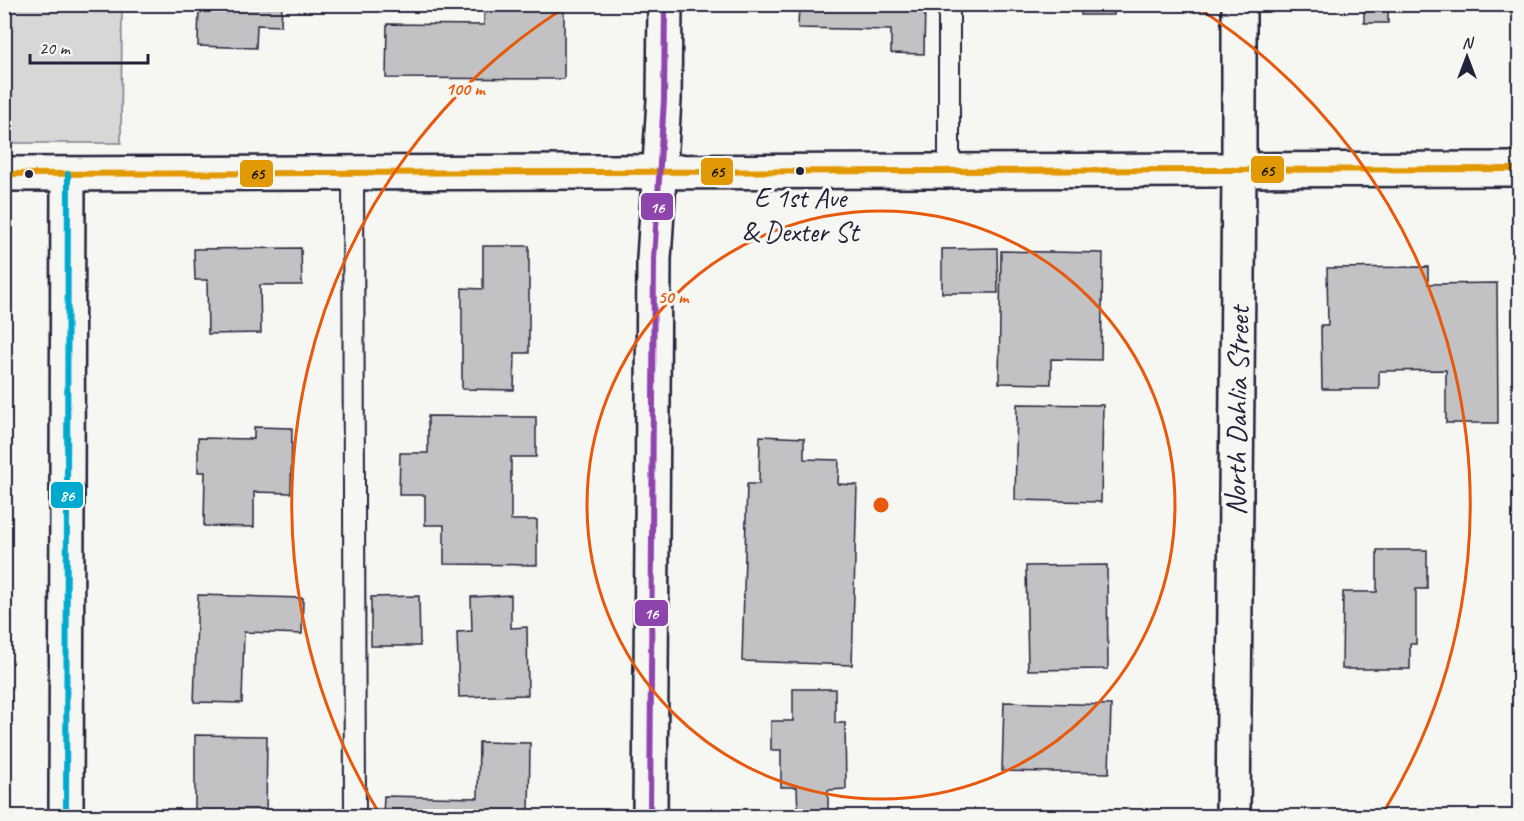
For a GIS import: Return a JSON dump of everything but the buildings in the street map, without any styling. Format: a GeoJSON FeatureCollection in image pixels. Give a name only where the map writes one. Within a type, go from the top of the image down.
{"type":"FeatureCollection","features":[{"type":"Feature","properties":{"kind":"street"},"geometry":{"type":"LineString","coordinates":[[650,816],[654,259],[664,100],[665,4]]}},
{"type":"Feature","properties":{"kind":"street","name":"North Dahlia Street"},"geometry":{"type":"LineString","coordinates":[[1233,816],[1239,4]]}},
{"type":"Feature","properties":{"kind":"street"},"geometry":{"type":"LineString","coordinates":[[4,174],[1520,169]]}},
{"type":"Feature","properties":{"kind":"street"},"geometry":{"type":"LineString","coordinates":[[66,816],[68,174]]}},
{"type":"Feature","properties":{"kind":"lane"},"geometry":{"type":"LineString","coordinates":[[949,4],[949,170]]}},
{"type":"Feature","properties":{"kind":"lane"},"geometry":{"type":"LineString","coordinates":[[353,172],[355,816]]}},
{"type":"Feature","properties":{"kind":"shaded area"},"geometry":{"type":"Polygon","coordinates":[[[4,5],[122,5],[121,143],[5,143],[4,5]]]}},
{"type":"Feature","properties":{"kind":"transit line","name":"16"},"geometry":{"type":"LineString","coordinates":[[650,816],[654,259],[664,100],[665,4]]}},
{"type":"Feature","properties":{"kind":"transit line","name":"65"},"geometry":{"type":"LineString","coordinates":[[4,174],[1520,169]]}},
{"type":"Feature","properties":{"kind":"transit line","name":"86"},"geometry":{"type":"LineString","coordinates":[[66,816],[68,174]]}},
{"type":"Feature","properties":{"kind":"place","name":"E 1st Ave & Dexter St"},"geometry":{"type":"Point","coordinates":[800,171]}}]}
